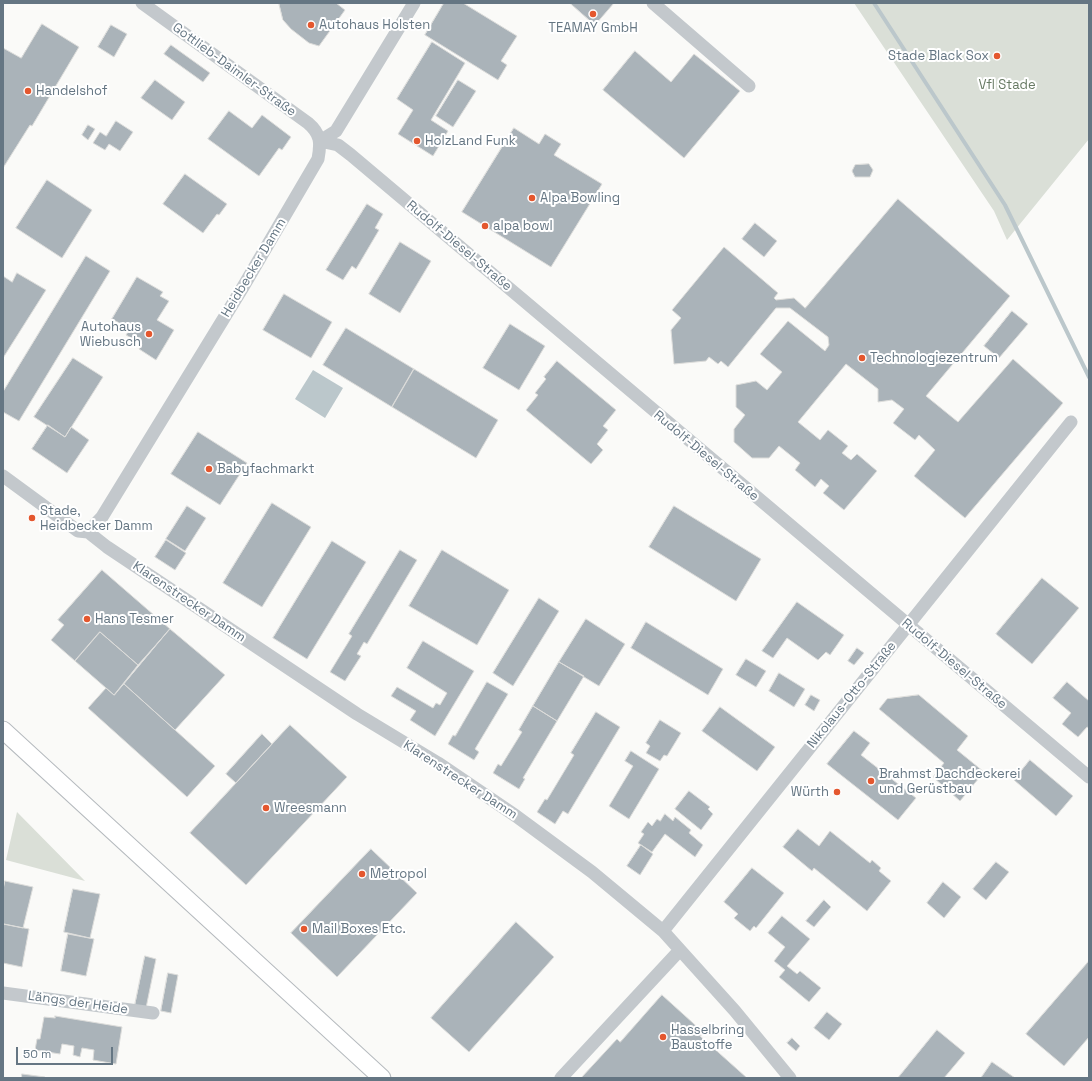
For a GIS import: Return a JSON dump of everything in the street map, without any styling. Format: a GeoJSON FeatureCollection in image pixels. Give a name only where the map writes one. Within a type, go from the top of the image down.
{"type":"FeatureCollection","features":[{"type":"Feature","properties":{"kind":"main road"},"geometry":{"type":"LineString","coordinates":[[3,730],[382,1078]]}},
{"type":"Feature","properties":{"kind":"street","name":"Gottlieb-Daimler-Straße"},"geometry":{"type":"LineString","coordinates":[[142,3],[308,123],[316,130],[320,141]]}},
{"type":"Feature","properties":{"kind":"street"},"geometry":{"type":"LineString","coordinates":[[320,141],[336,131],[414,3]]}},
{"type":"Feature","properties":{"kind":"street"},"geometry":{"type":"LineString","coordinates":[[653,3],[749,86]]}},
{"type":"Feature","properties":{"kind":"street","name":"Heidbecker Damm"},"geometry":{"type":"LineString","coordinates":[[88,532],[102,517],[243,287],[318,159],[320,141]]}},
{"type":"Feature","properties":{"kind":"street","name":"Rudolf-Diesel-Straße"},"geometry":{"type":"LineString","coordinates":[[320,141],[338,145],[351,155],[1089,777]]}},
{"type":"Feature","properties":{"kind":"street","name":"Nikolaus-Otto-Straße"},"geometry":{"type":"LineString","coordinates":[[663,931],[1071,422]]}},
{"type":"Feature","properties":{"kind":"street"},"geometry":{"type":"LineString","coordinates":[[3,476],[72,528],[82,533],[88,532]]}},
{"type":"Feature","properties":{"kind":"street","name":"Klarenstrecker Damm"},"geometry":{"type":"LineString","coordinates":[[88,532],[107,547],[338,702],[438,763],[516,816],[592,872],[663,931],[735,1011],[790,1078]]}},
{"type":"Feature","properties":{"kind":"street"},"geometry":{"type":"LineString","coordinates":[[561,1078],[680,950]]}},
{"type":"Feature","properties":{"kind":"street","name":"Längs der Heide"},"geometry":{"type":"LineString","coordinates":[[3,993],[153,1013]]}},
{"type":"Feature","properties":{"kind":"green space","name":"Vfl Stade"},"geometry":{"type":"Polygon","coordinates":[[[854,3],[1089,3],[1089,139],[1007,240],[994,211],[854,3]]]}},
{"type":"Feature","properties":{"kind":"green space"},"geometry":{"type":"Polygon","coordinates":[[[17,812],[85,881],[6,860],[17,812]]]}},
{"type":"Feature","properties":{"kind":"shaded area"},"geometry":{"type":"Polygon","coordinates":[[[313,370],[343,388],[325,418],[295,399],[313,370]]]}},
{"type":"Feature","properties":{"kind":"building","name":"Autohaus Holsten"},"geometry":{"type":"Polygon","coordinates":[[[279,3],[336,3],[345,10],[319,46],[309,43],[291,29],[283,20],[279,3]]]}},
{"type":"Feature","properties":{"kind":"building"},"geometry":{"type":"Polygon","coordinates":[[[444,3],[463,3],[517,36],[501,61],[507,65],[498,80],[425,35],[444,3]]]}},
{"type":"Feature","properties":{"kind":"building","name":"TEAMAY GmbH"},"geometry":{"type":"Polygon","coordinates":[[[570,3],[614,3],[595,25],[570,3]]]}},
{"type":"Feature","properties":{"kind":"building","name":"Handelshof"},"geometry":{"type":"Polygon","coordinates":[[[42,24],[79,47],[32,126],[30,125],[3,168],[3,48],[21,58],[42,24]]]}},
{"type":"Feature","properties":{"kind":"building"},"geometry":{"type":"Polygon","coordinates":[[[111,25],[127,34],[114,57],[98,47],[111,25]]]}},
{"type":"Feature","properties":{"kind":"building"},"geometry":{"type":"Polygon","coordinates":[[[432,42],[465,63],[431,120],[448,131],[433,156],[398,134],[413,110],[397,99],[432,42]]]}},
{"type":"Feature","properties":{"kind":"building"},"geometry":{"type":"Polygon","coordinates":[[[171,45],[210,73],[203,82],[164,54],[171,45]]]}},
{"type":"Feature","properties":{"kind":"building"},"geometry":{"type":"Polygon","coordinates":[[[635,51],[671,82],[694,54],[740,91],[684,158],[603,90],[635,51]]]}},
{"type":"Feature","properties":{"kind":"building"},"geometry":{"type":"Polygon","coordinates":[[[155,80],[185,102],[172,120],[141,98],[155,80]]]}},
{"type":"Feature","properties":{"kind":"building"},"geometry":{"type":"Polygon","coordinates":[[[458,80],[476,91],[453,127],[436,116],[458,80]]]}},
{"type":"Feature","properties":{"kind":"building"},"geometry":{"type":"Polygon","coordinates":[[[229,111],[252,128],[262,115],[291,137],[282,150],[279,148],[259,176],[208,139],[229,111]]]}},
{"type":"Feature","properties":{"kind":"building"},"geometry":{"type":"Polygon","coordinates":[[[116,121],[133,132],[120,151],[109,144],[105,150],[93,143],[100,132],[106,136],[116,121]]]}},
{"type":"Feature","properties":{"kind":"building"},"geometry":{"type":"Polygon","coordinates":[[[88,125],[95,129],[88,140],[82,135],[88,125]]]}},
{"type":"Feature","properties":{"kind":"building","name":"Alpa Bowling"},"geometry":{"type":"Polygon","coordinates":[[[514,128],[539,144],[545,134],[561,144],[554,155],[602,184],[551,267],[462,212],[514,128]]]}},
{"type":"Feature","properties":{"kind":"building"},"geometry":{"type":"Polygon","coordinates":[[[869,164],[873,170],[870,177],[855,177],[852,171],[855,165],[869,164]]]}},
{"type":"Feature","properties":{"kind":"building"},"geometry":{"type":"Polygon","coordinates":[[[185,174],[227,204],[219,215],[217,214],[203,233],[163,204],[185,174]]]}},
{"type":"Feature","properties":{"kind":"building"},"geometry":{"type":"Polygon","coordinates":[[[47,180],[92,210],[62,258],[16,228],[47,180]]]}},
{"type":"Feature","properties":{"kind":"building","name":"Technologiezentrum"},"geometry":{"type":"Polygon","coordinates":[[[898,199],[1010,296],[926,396],[958,422],[1013,359],[1063,403],[965,518],[914,476],[935,450],[919,435],[915,440],[893,423],[904,409],[892,400],[878,402],[878,389],[846,364],[798,422],[820,440],[828,430],[848,446],[842,453],[851,460],[857,454],[877,471],[844,510],[823,493],[829,486],[821,479],[815,487],[795,470],[800,463],[779,446],[769,458],[752,458],[734,442],[734,429],[745,415],[736,407],[736,385],[756,381],[767,390],[782,372],[760,354],[788,321],[825,351],[829,345],[828,337],[790,308],[776,308],[728,367],[721,361],[718,364],[709,357],[706,361],[674,364],[671,330],[681,318],[672,310],[724,247],[778,293],[774,298],[776,300],[794,298],[805,308],[898,199]]]}},
{"type":"Feature","properties":{"kind":"building"},"geometry":{"type":"Polygon","coordinates":[[[367,204],[383,214],[375,228],[379,230],[356,269],[352,266],[343,280],[326,270],[367,204]]]}},
{"type":"Feature","properties":{"kind":"building"},"geometry":{"type":"Polygon","coordinates":[[[755,223],[777,241],[764,257],[742,239],[755,223]]]}},
{"type":"Feature","properties":{"kind":"building"},"geometry":{"type":"Polygon","coordinates":[[[400,242],[431,261],[400,313],[369,294],[400,242]]]}},
{"type":"Feature","properties":{"kind":"building"},"geometry":{"type":"Polygon","coordinates":[[[86,256],[110,271],[19,421],[3,412],[3,392],[86,256]]]}},
{"type":"Feature","properties":{"kind":"building"},"geometry":{"type":"Polygon","coordinates":[[[17,273],[46,290],[3,358],[3,276],[12,282],[17,273]]]}},
{"type":"Feature","properties":{"kind":"building"},"geometry":{"type":"Polygon","coordinates":[[[137,277],[163,292],[160,296],[169,301],[157,320],[174,330],[156,360],[139,349],[142,344],[126,335],[130,329],[112,319],[137,277]]]}},
{"type":"Feature","properties":{"kind":"building"},"geometry":{"type":"Polygon","coordinates":[[[284,294],[332,322],[311,358],[263,330],[284,294]]]}},
{"type":"Feature","properties":{"kind":"building"},"geometry":{"type":"Polygon","coordinates":[[[1012,311],[1028,324],[999,358],[984,346],[1012,311]]]}},
{"type":"Feature","properties":{"kind":"building"},"geometry":{"type":"Polygon","coordinates":[[[510,324],[545,346],[519,390],[483,368],[510,324]]]}},
{"type":"Feature","properties":{"kind":"building"},"geometry":{"type":"Polygon","coordinates":[[[346,328],[414,369],[392,407],[323,365],[346,328]]]}},
{"type":"Feature","properties":{"kind":"building"},"geometry":{"type":"Polygon","coordinates":[[[73,358],[103,377],[65,437],[34,417],[73,358]]]}},
{"type":"Feature","properties":{"kind":"building"},"geometry":{"type":"Polygon","coordinates":[[[557,361],[616,410],[603,426],[608,430],[597,444],[603,450],[591,464],[526,410],[538,395],[535,393],[546,379],[544,377],[557,361]]]}},
{"type":"Feature","properties":{"kind":"building"},"geometry":{"type":"Polygon","coordinates":[[[414,369],[498,420],[476,458],[392,407],[414,369]]]}},
{"type":"Feature","properties":{"kind":"building"},"geometry":{"type":"Polygon","coordinates":[[[48,425],[65,437],[71,427],[89,440],[67,473],[32,449],[48,425]]]}},
{"type":"Feature","properties":{"kind":"building","name":"Babyfachmarkt"},"geometry":{"type":"Polygon","coordinates":[[[198,432],[247,463],[220,505],[171,474],[198,432]]]}},
{"type":"Feature","properties":{"kind":"building"},"geometry":{"type":"Polygon","coordinates":[[[272,503],[311,527],[262,607],[223,583],[272,503]]]}},
{"type":"Feature","properties":{"kind":"building"},"geometry":{"type":"Polygon","coordinates":[[[187,506],[206,518],[185,551],[166,539],[187,506]]]}},
{"type":"Feature","properties":{"kind":"building"},"geometry":{"type":"Polygon","coordinates":[[[674,506],[761,559],[736,601],[649,547],[674,506]]]}},
{"type":"Feature","properties":{"kind":"building"},"geometry":{"type":"Polygon","coordinates":[[[166,540],[186,553],[175,570],[155,557],[166,540]]]}},
{"type":"Feature","properties":{"kind":"building"},"geometry":{"type":"Polygon","coordinates":[[[332,541],[366,562],[307,659],[273,638],[332,541]]]}},
{"type":"Feature","properties":{"kind":"building"},"geometry":{"type":"Polygon","coordinates":[[[400,550],[417,560],[367,644],[364,642],[357,654],[361,656],[345,681],[330,672],[352,636],[349,634],[400,550]]]}},
{"type":"Feature","properties":{"kind":"building"},"geometry":{"type":"Polygon","coordinates":[[[442,550],[509,590],[477,645],[409,606],[442,550]]]}},
{"type":"Feature","properties":{"kind":"building"},"geometry":{"type":"Polygon","coordinates":[[[102,570],[170,629],[138,665],[100,632],[75,661],[51,640],[64,625],[58,620],[102,570]]]}},
{"type":"Feature","properties":{"kind":"building"},"geometry":{"type":"Polygon","coordinates":[[[1042,578],[1079,608],[1032,664],[996,634],[1042,578]]]}},
{"type":"Feature","properties":{"kind":"building"},"geometry":{"type":"Polygon","coordinates":[[[539,598],[559,611],[513,686],[493,673],[539,598]]]}},
{"type":"Feature","properties":{"kind":"building"},"geometry":{"type":"Polygon","coordinates":[[[797,602],[844,635],[830,655],[826,652],[818,660],[787,638],[773,658],[762,651],[797,602]]]}},
{"type":"Feature","properties":{"kind":"building"},"geometry":{"type":"Polygon","coordinates":[[[586,619],[625,644],[599,686],[559,662],[586,619]]]}},
{"type":"Feature","properties":{"kind":"building"},"geometry":{"type":"Polygon","coordinates":[[[646,622],[723,669],[708,695],[631,648],[646,622]]]}},
{"type":"Feature","properties":{"kind":"building"},"geometry":{"type":"Polygon","coordinates":[[[170,629],[225,675],[175,730],[124,684],[170,629]]]}},
{"type":"Feature","properties":{"kind":"building"},"geometry":{"type":"Polygon","coordinates":[[[100,632],[138,665],[114,695],[75,661],[100,632]]]}},
{"type":"Feature","properties":{"kind":"building"},"geometry":{"type":"Polygon","coordinates":[[[423,641],[474,671],[435,736],[410,720],[416,711],[391,696],[397,687],[433,708],[436,703],[440,705],[447,693],[407,668],[423,641]]]}},
{"type":"Feature","properties":{"kind":"building"},"geometry":{"type":"Polygon","coordinates":[[[857,648],[864,653],[854,665],[848,661],[857,648]]]}},
{"type":"Feature","properties":{"kind":"building"},"geometry":{"type":"Polygon","coordinates":[[[746,659],[766,671],[756,687],[736,675],[746,659]]]}},
{"type":"Feature","properties":{"kind":"building"},"geometry":{"type":"Polygon","coordinates":[[[559,662],[584,676],[557,721],[533,706],[559,662]]]}},
{"type":"Feature","properties":{"kind":"building"},"geometry":{"type":"Polygon","coordinates":[[[779,673],[805,689],[794,707],[769,691],[779,673]]]}},
{"type":"Feature","properties":{"kind":"building"},"geometry":{"type":"Polygon","coordinates":[[[487,682],[508,694],[475,749],[479,752],[474,760],[448,744],[453,735],[455,736],[487,682]]]}},
{"type":"Feature","properties":{"kind":"building"},"geometry":{"type":"Polygon","coordinates":[[[1067,682],[1089,701],[1089,728],[1087,727],[1078,737],[1062,724],[1071,713],[1053,698],[1067,682]]]}},
{"type":"Feature","properties":{"kind":"building"},"geometry":{"type":"Polygon","coordinates":[[[124,684],[215,766],[187,797],[88,708],[106,688],[114,695],[124,684]]]}},
{"type":"Feature","properties":{"kind":"building"},"geometry":{"type":"Polygon","coordinates":[[[811,695],[820,700],[814,711],[805,705],[811,695]]]}},
{"type":"Feature","properties":{"kind":"building"},"geometry":{"type":"Polygon","coordinates":[[[919,695],[968,736],[957,750],[984,772],[960,801],[933,777],[944,763],[879,709],[887,699],[919,695]]]}},
{"type":"Feature","properties":{"kind":"building"},"geometry":{"type":"Polygon","coordinates":[[[533,706],[557,721],[523,778],[525,779],[519,789],[493,773],[498,764],[501,766],[522,732],[519,730],[533,706]]]}},
{"type":"Feature","properties":{"kind":"building"},"geometry":{"type":"Polygon","coordinates":[[[720,707],[775,747],[757,771],[702,731],[720,707]]]}},
{"type":"Feature","properties":{"kind":"building"},"geometry":{"type":"Polygon","coordinates":[[[596,712],[620,727],[568,814],[563,811],[555,824],[537,812],[545,799],[547,800],[574,755],[571,753],[596,712]]]}},
{"type":"Feature","properties":{"kind":"building"},"geometry":{"type":"Polygon","coordinates":[[[660,720],[681,733],[667,756],[664,755],[660,761],[646,753],[650,746],[646,743],[660,720]]]}},
{"type":"Feature","properties":{"kind":"building","name":"Wreesmann"},"geometry":{"type":"Polygon","coordinates":[[[290,725],[347,777],[246,885],[190,833],[290,725]]]}},
{"type":"Feature","properties":{"kind":"building","name":"Brahmst Dachdeckerei und Gerüstbau"},"geometry":{"type":"Polygon","coordinates":[[[854,731],[870,743],[861,755],[916,798],[898,820],[827,764],[854,731]]]}},
{"type":"Feature","properties":{"kind":"building"},"geometry":{"type":"Polygon","coordinates":[[[262,734],[272,744],[236,783],[226,774],[262,734]]]}},
{"type":"Feature","properties":{"kind":"building"},"geometry":{"type":"Polygon","coordinates":[[[631,751],[659,769],[629,819],[609,806],[633,766],[625,761],[631,751]]]}},
{"type":"Feature","properties":{"kind":"building"},"geometry":{"type":"Polygon","coordinates":[[[1030,760],[1073,796],[1056,816],[1014,780],[1030,760]]]}},
{"type":"Feature","properties":{"kind":"building"},"geometry":{"type":"Polygon","coordinates":[[[689,791],[710,807],[708,809],[713,814],[701,830],[675,809],[689,791]]]}},
{"type":"Feature","properties":{"kind":"building"},"geometry":{"type":"Polygon","coordinates":[[[665,814],[673,821],[675,817],[691,830],[689,833],[703,845],[695,857],[665,834],[652,852],[638,843],[644,834],[641,832],[648,822],[652,826],[657,819],[660,821],[665,814]]]}},
{"type":"Feature","properties":{"kind":"building"},"geometry":{"type":"Polygon","coordinates":[[[798,829],[819,846],[830,831],[870,863],[872,860],[881,868],[879,871],[891,881],[867,911],[814,868],[812,871],[783,847],[798,829]]]}},
{"type":"Feature","properties":{"kind":"building"},"geometry":{"type":"Polygon","coordinates":[[[641,845],[653,854],[640,875],[627,866],[641,845]]]}},
{"type":"Feature","properties":{"kind":"building"},"geometry":{"type":"Polygon","coordinates":[[[371,849],[417,893],[337,977],[291,933],[371,849]]]}},
{"type":"Feature","properties":{"kind":"building"},"geometry":{"type":"Polygon","coordinates":[[[996,862],[1009,872],[986,900],[973,889],[996,862]]]}},
{"type":"Feature","properties":{"kind":"building"},"geometry":{"type":"Polygon","coordinates":[[[752,868],[784,893],[756,928],[754,926],[750,931],[734,918],[738,914],[724,902],[752,868]]]}},
{"type":"Feature","properties":{"kind":"building"},"geometry":{"type":"Polygon","coordinates":[[[5,881],[33,887],[23,928],[3,924],[3,891],[5,881]]]}},
{"type":"Feature","properties":{"kind":"building"},"geometry":{"type":"Polygon","coordinates":[[[943,882],[961,897],[944,918],[927,903],[943,882]]]}},
{"type":"Feature","properties":{"kind":"building"},"geometry":{"type":"Polygon","coordinates":[[[73,889],[100,894],[90,938],[64,932],[73,889]]]}},
{"type":"Feature","properties":{"kind":"building"},"geometry":{"type":"Polygon","coordinates":[[[824,900],[831,907],[814,927],[806,921],[824,900]]]}},
{"type":"Feature","properties":{"kind":"building"},"geometry":{"type":"Polygon","coordinates":[[[782,916],[810,939],[787,966],[797,974],[800,971],[821,988],[809,1002],[779,977],[785,970],[774,961],[785,947],[768,933],[782,916]]]}},
{"type":"Feature","properties":{"kind":"building"},"geometry":{"type":"Polygon","coordinates":[[[516,922],[554,957],[469,1052],[431,1018],[516,922]]]}},
{"type":"Feature","properties":{"kind":"building"},"geometry":{"type":"Polygon","coordinates":[[[4,924],[29,929],[22,967],[3,963],[4,924]]]}},
{"type":"Feature","properties":{"kind":"building"},"geometry":{"type":"Polygon","coordinates":[[[68,934],[94,939],[86,976],[61,971],[68,934]]]}},
{"type":"Feature","properties":{"kind":"building"},"geometry":{"type":"Polygon","coordinates":[[[145,956],[156,959],[146,1008],[135,1005],[145,956]]]}},
{"type":"Feature","properties":{"kind":"building"},"geometry":{"type":"Polygon","coordinates":[[[1089,961],[1089,1037],[1064,1066],[1026,1034],[1089,961]]]}},
{"type":"Feature","properties":{"kind":"building"},"geometry":{"type":"Polygon","coordinates":[[[168,973],[178,975],[171,1013],[161,1011],[168,973]]]}},
{"type":"Feature","properties":{"kind":"building","name":"Hasselbring Baustoffe"},"geometry":{"type":"Polygon","coordinates":[[[662,995],[704,1033],[700,1036],[747,1078],[581,1078],[617,1039],[620,1042],[662,995]]]}},
{"type":"Feature","properties":{"kind":"building"},"geometry":{"type":"Polygon","coordinates":[[[827,1012],[842,1024],[829,1040],[814,1028],[827,1012]]]}},
{"type":"Feature","properties":{"kind":"building"},"geometry":{"type":"Polygon","coordinates":[[[55,1016],[122,1027],[116,1064],[93,1060],[94,1050],[82,1048],[80,1057],[73,1055],[74,1046],[62,1044],[60,1054],[35,1050],[37,1039],[40,1039],[44,1017],[55,1018],[55,1016]]]}},
{"type":"Feature","properties":{"kind":"building"},"geometry":{"type":"Polygon","coordinates":[[[937,1030],[965,1053],[944,1078],[898,1078],[937,1030]]]}},
{"type":"Feature","properties":{"kind":"building"},"geometry":{"type":"Polygon","coordinates":[[[792,1038],[800,1046],[796,1051],[787,1043],[792,1038]]]}},
{"type":"Feature","properties":{"kind":"building"},"geometry":{"type":"Polygon","coordinates":[[[992,1062],[1015,1078],[981,1078],[992,1062]]]}},
{"type":"Feature","properties":{"kind":"building"},"geometry":{"type":"Polygon","coordinates":[[[22,1074],[45,1077],[45,1078],[22,1078],[22,1074]]]}},
{"type":"Feature","properties":{"kind":"waterway"},"geometry":{"type":"LineString","coordinates":[[874,3],[1005,205],[1089,377]]}},
{"type":"Feature","properties":{"kind":"place","name":"TEAMAY GmbH"},"geometry":{"type":"Point","coordinates":[593,14]}},
{"type":"Feature","properties":{"kind":"place","name":"Autohaus Holsten"},"geometry":{"type":"Point","coordinates":[311,25]}},
{"type":"Feature","properties":{"kind":"place","name":"Stade Black Sox"},"geometry":{"type":"Point","coordinates":[997,56]}},
{"type":"Feature","properties":{"kind":"place","name":"Handelshof"},"geometry":{"type":"Point","coordinates":[28,91]}},
{"type":"Feature","properties":{"kind":"place","name":"HolzLand Funk"},"geometry":{"type":"Point","coordinates":[417,141]}},
{"type":"Feature","properties":{"kind":"place","name":"Alpa Bowling"},"geometry":{"type":"Point","coordinates":[532,198]}},
{"type":"Feature","properties":{"kind":"place","name":"alpa bowl"},"geometry":{"type":"Point","coordinates":[485,226]}},
{"type":"Feature","properties":{"kind":"place","name":"Autohaus Wiebusch"},"geometry":{"type":"Point","coordinates":[149,334]}},
{"type":"Feature","properties":{"kind":"place","name":"Technologiezentrum"},"geometry":{"type":"Point","coordinates":[862,358]}},
{"type":"Feature","properties":{"kind":"place","name":"Babyfachmarkt"},"geometry":{"type":"Point","coordinates":[209,469]}},
{"type":"Feature","properties":{"kind":"place","name":"Stade, Heidbecker Damm"},"geometry":{"type":"Point","coordinates":[32,518]}},
{"type":"Feature","properties":{"kind":"place","name":"Hans Tesmer"},"geometry":{"type":"Point","coordinates":[87,619]}},
{"type":"Feature","properties":{"kind":"place","name":"Brahmst Dachdeckerei und Gerüstbau"},"geometry":{"type":"Point","coordinates":[871,781]}},
{"type":"Feature","properties":{"kind":"place","name":"Würth"},"geometry":{"type":"Point","coordinates":[837,792]}},
{"type":"Feature","properties":{"kind":"place","name":"Wreesmann"},"geometry":{"type":"Point","coordinates":[266,808]}},
{"type":"Feature","properties":{"kind":"place","name":"Metropol"},"geometry":{"type":"Point","coordinates":[362,874]}},
{"type":"Feature","properties":{"kind":"place","name":"Mail Boxes Etc."},"geometry":{"type":"Point","coordinates":[304,929]}},
{"type":"Feature","properties":{"kind":"place","name":"Hasselbring Baustoffe"},"geometry":{"type":"Point","coordinates":[663,1037]}}]}
